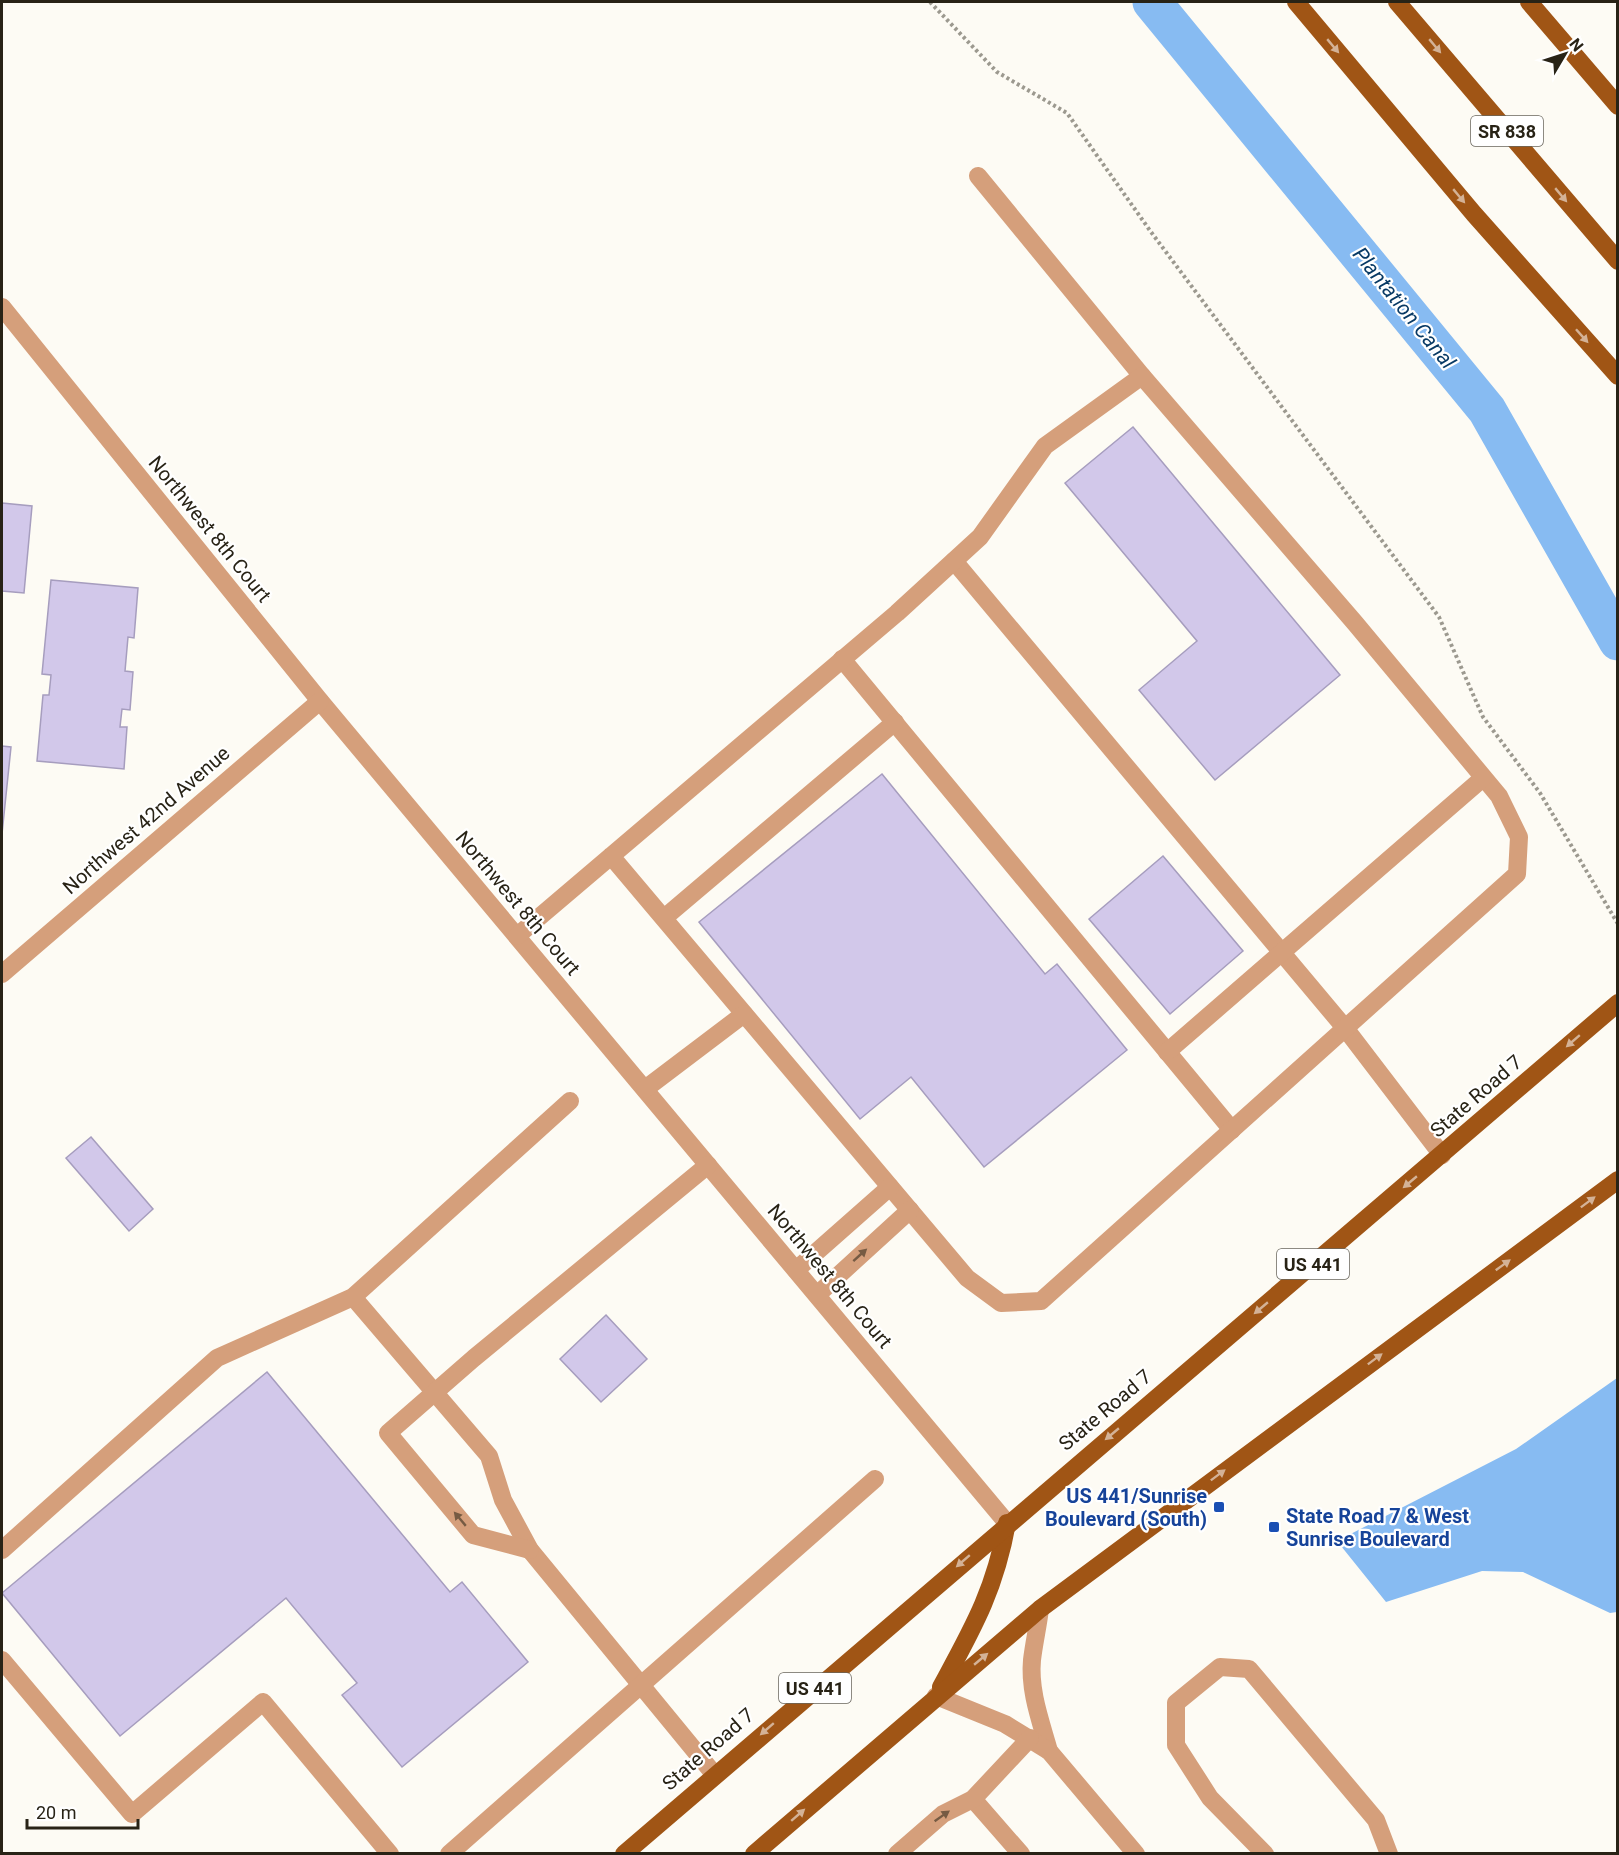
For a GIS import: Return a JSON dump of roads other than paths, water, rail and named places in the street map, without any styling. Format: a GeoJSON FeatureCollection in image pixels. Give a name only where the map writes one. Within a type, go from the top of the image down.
{"type":"FeatureCollection","features":[{"type":"Feature","properties":{"kind":"main road"},"geometry":{"type":"LineString","coordinates":[[1296,2],[1474,214],[1617,376]]}},
{"type":"Feature","properties":{"kind":"main road","name":"SR 838"},"geometry":{"type":"LineString","coordinates":[[1397,2],[1617,261]]}},
{"type":"Feature","properties":{"kind":"main road"},"geometry":{"type":"LineString","coordinates":[[1528,2],[1617,106]]}},
{"type":"Feature","properties":{"kind":"main road","name":"State Road 7"},"geometry":{"type":"LineString","coordinates":[[624,1854],[714,1774],[1442,1155],[1617,1003]]}},
{"type":"Feature","properties":{"kind":"main road"},"geometry":{"type":"LineString","coordinates":[[754,1854],[1040,1609],[1617,1180]]}},
{"type":"Feature","properties":{"kind":"main road"},"geometry":{"type":"LineString","coordinates":[[936,1696],[981,1614],[999,1565],[1007,1523]]}},
{"type":"Feature","properties":{"kind":"street"},"geometry":{"type":"LineString","coordinates":[[611,856],[967,1278],[1001,1303],[1041,1301],[1517,874],[1519,837],[1499,796],[1355,623],[1142,376],[978,176]]}},
{"type":"Feature","properties":{"kind":"street","name":"Northwest 8th Court"},"geometry":{"type":"LineString","coordinates":[[2,308],[320,701],[1007,1523]]}},
{"type":"Feature","properties":{"kind":"street"},"geometry":{"type":"LineString","coordinates":[[517,936],[842,659],[980,537],[1045,446],[1142,376]]}},
{"type":"Feature","properties":{"kind":"street"},"geometry":{"type":"LineString","coordinates":[[954,561],[1345,1028],[1442,1155]]}},
{"type":"Feature","properties":{"kind":"street"},"geometry":{"type":"LineString","coordinates":[[842,659],[1232,1130]]}},
{"type":"Feature","properties":{"kind":"street","name":"Northwest 42nd Avenue"},"geometry":{"type":"LineString","coordinates":[[2,974],[320,701]]}},
{"type":"Feature","properties":{"kind":"street"},"geometry":{"type":"LineString","coordinates":[[664,918],[895,722]]}},
{"type":"Feature","properties":{"kind":"street"},"geometry":{"type":"LineString","coordinates":[[1167,1052],[1483,778]]}},
{"type":"Feature","properties":{"kind":"street"},"geometry":{"type":"LineString","coordinates":[[645,1089],[744,1014]]}},
{"type":"Feature","properties":{"kind":"street"},"geometry":{"type":"LineString","coordinates":[[2,1550],[217,1358],[353,1297],[570,1101]]}},
{"type":"Feature","properties":{"kind":"street"},"geometry":{"type":"LineString","coordinates":[[530,1550],[473,1534],[388,1433],[474,1358],[708,1165]]}},
{"type":"Feature","properties":{"kind":"street"},"geometry":{"type":"LineString","coordinates":[[796,1270],[890,1187]]}},
{"type":"Feature","properties":{"kind":"street"},"geometry":{"type":"LineString","coordinates":[[817,1295],[910,1210]]}},
{"type":"Feature","properties":{"kind":"street"},"geometry":{"type":"LineString","coordinates":[[353,1297],[437,1392],[489,1456],[503,1500],[530,1550],[714,1774]]}},
{"type":"Feature","properties":{"kind":"street"},"geometry":{"type":"LineString","coordinates":[[449,1854],[875,1479]]}},
{"type":"Feature","properties":{"kind":"street"},"geometry":{"type":"LineString","coordinates":[[1040,1609],[1032,1661],[1034,1700],[1049,1751]]}},
{"type":"Feature","properties":{"kind":"street"},"geometry":{"type":"LineString","coordinates":[[2,1660],[132,1814],[263,1702],[390,1854]]}},
{"type":"Feature","properties":{"kind":"street"},"geometry":{"type":"LineString","coordinates":[[1265,1854],[1210,1798],[1176,1745],[1176,1703],[1220,1667],[1249,1669],[1376,1820],[1389,1854]]}},
{"type":"Feature","properties":{"kind":"street"},"geometry":{"type":"LineString","coordinates":[[936,1696],[1005,1724],[1049,1751],[1136,1854]]}},
{"type":"Feature","properties":{"kind":"street"},"geometry":{"type":"LineString","coordinates":[[897,1854],[943,1814],[973,1799],[1030,1738]]}},
{"type":"Feature","properties":{"kind":"street"},"geometry":{"type":"LineString","coordinates":[[973,1799],[1021,1854]]}},
{"type":"Feature","properties":{"kind":"water"},"geometry":{"type":"Polygon","coordinates":[[[1617,1378],[1617,1612],[1610,1613],[1523,1572],[1482,1571],[1386,1602],[1337,1541],[1516,1449],[1617,1378]]]}},
{"type":"Feature","properties":{"kind":"waterway","name":"Plantation Canal"},"geometry":{"type":"LineString","coordinates":[[1152,2],[1487,410],[1618,641]]}},
{"type":"Feature","properties":{"kind":"place","name":"US 441/Sunrise Boulevard (South)"},"geometry":{"type":"Point","coordinates":[1219,1507]}},
{"type":"Feature","properties":{"kind":"place","name":"State Road 7 & West Sunrise Boulevard"},"geometry":{"type":"Point","coordinates":[1274,1527]}}]}
